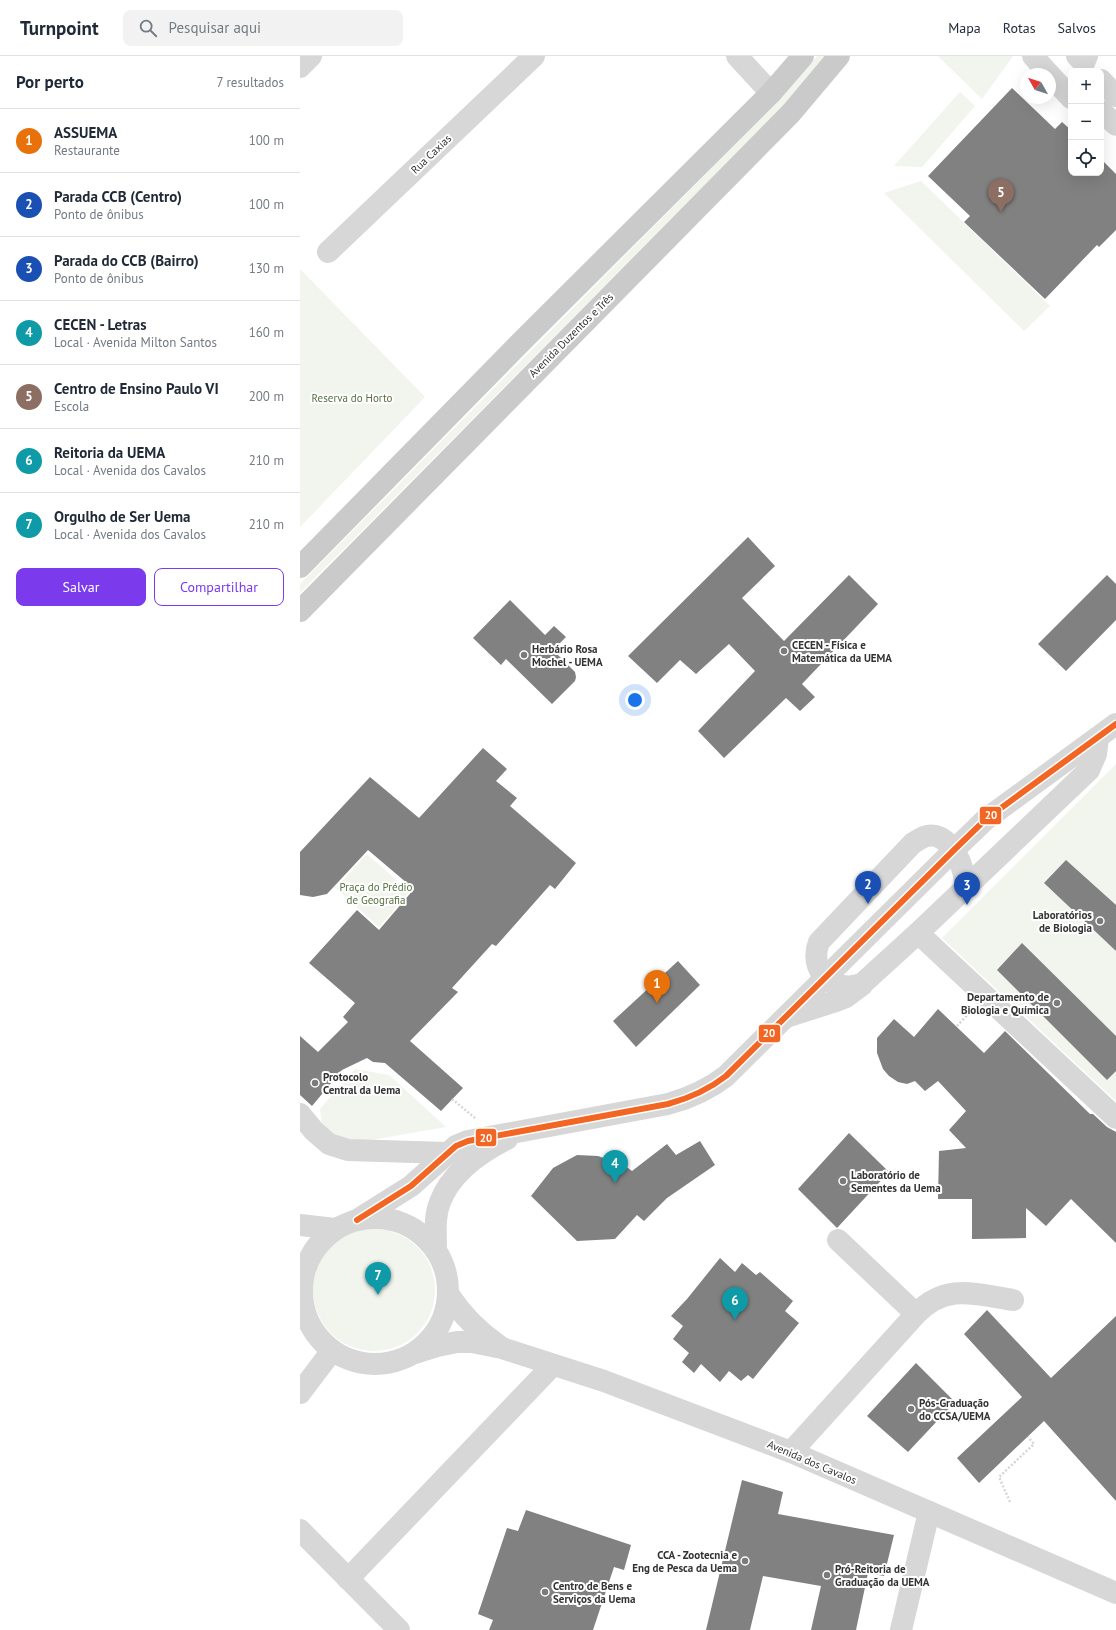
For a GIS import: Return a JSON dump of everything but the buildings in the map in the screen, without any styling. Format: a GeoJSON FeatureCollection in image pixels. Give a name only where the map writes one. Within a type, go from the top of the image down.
{"type":"FeatureCollection","features":[{"type":"Feature","properties":{"kind":"main road"},"geometry":{"type":"LineString","coordinates":[[300,567],[524,339],[771,93],[803,56]]}},
{"type":"Feature","properties":{"kind":"main road","name":"Avenida Duzentos e Três"},"geometry":{"type":"LineString","coordinates":[[300,611],[790,113],[839,56]]}},
{"type":"Feature","properties":{"kind":"street"},"geometry":{"type":"LineString","coordinates":[[300,67],[311,56]]}},
{"type":"Feature","properties":{"kind":"street","name":"Rua Caxias"},"geometry":{"type":"LineString","coordinates":[[328,252],[534,56]]}},
{"type":"Feature","properties":{"kind":"street"},"geometry":{"type":"LineString","coordinates":[[737,56],[771,93]]}},
{"type":"Feature","properties":{"kind":"street"},"geometry":{"type":"LineString","coordinates":[[1033,56],[1045,68]]}},
{"type":"Feature","properties":{"kind":"street"},"geometry":{"type":"LineString","coordinates":[[1056,79],[1068,94]]}},
{"type":"Feature","properties":{"kind":"street"},"geometry":{"type":"LineString","coordinates":[[1104,83],[1116,96]]}},
{"type":"Feature","properties":{"kind":"street"},"geometry":{"type":"LineString","coordinates":[[1104,114],[1116,125]]}},
{"type":"Feature","properties":{"kind":"street"},"geometry":{"type":"LineString","coordinates":[[357,1220],[379,1218],[401,1222],[420,1233],[436,1248],[446,1271],[449,1295],[444,1318],[432,1338],[415,1353],[395,1362],[373,1365],[351,1361],[332,1352],[314,1334],[302,1309],[301,1289],[306,1266],[318,1245],[335,1229],[357,1220],[411,1186],[447,1153],[456,1146],[468,1141],[668,1104],[697,1094],[713,1086],[726,1076],[986,820],[1116,724]]}},
{"type":"Feature","properties":{"kind":"street"},"geometry":{"type":"LineString","coordinates":[[784,1018],[846,997],[862,984],[918,933],[1089,770],[1096,754],[1098,738]]}},
{"type":"Feature","properties":{"kind":"street"},"geometry":{"type":"LineString","coordinates":[[862,984],[851,987],[842,986],[833,984],[825,978],[817,963],[816,949],[819,942],[913,843],[927,836],[934,836],[942,839],[954,850],[962,867],[966,887]]}},
{"type":"Feature","properties":{"kind":"street"},"geometry":{"type":"LineString","coordinates":[[918,933],[1116,1118]]}},
{"type":"Feature","properties":{"kind":"street"},"geometry":{"type":"LineString","coordinates":[[300,1114],[314,1131],[329,1144],[348,1150],[447,1153]]}},
{"type":"Feature","properties":{"kind":"street"},"geometry":{"type":"LineString","coordinates":[[436,1248],[436,1221],[440,1202],[449,1186],[477,1156],[523,1130]]}},
{"type":"Feature","properties":{"kind":"street"},"geometry":{"type":"LineString","coordinates":[[300,1225],[335,1229]]}},
{"type":"Feature","properties":{"kind":"street"},"geometry":{"type":"LineString","coordinates":[[838,1240],[916,1314]]}},
{"type":"Feature","properties":{"kind":"street"},"geometry":{"type":"LineString","coordinates":[[791,1452],[916,1314],[933,1300],[948,1294],[964,1292],[1013,1300]]}},
{"type":"Feature","properties":{"kind":"street","name":"Avenida dos Cavalos"},"geometry":{"type":"LineString","coordinates":[[449,1295],[458,1308],[482,1334],[502,1348]]}},
{"type":"Feature","properties":{"kind":"street","name":"Avenida dos Cavalos"},"geometry":{"type":"LineString","coordinates":[[415,1353],[456,1342],[472,1342],[502,1348],[604,1381],[791,1452],[1116,1593]]}},
{"type":"Feature","properties":{"kind":"street"},"geometry":{"type":"LineString","coordinates":[[300,1393],[332,1352]]}},
{"type":"Feature","properties":{"kind":"street"},"geometry":{"type":"LineString","coordinates":[[348,1578],[553,1365]]}},
{"type":"Feature","properties":{"kind":"street"},"geometry":{"type":"LineString","coordinates":[[901,1630],[929,1512]]}},
{"type":"Feature","properties":{"kind":"street"},"geometry":{"type":"LineString","coordinates":[[300,1530],[399,1630]]}},
{"type":"Feature","properties":{"kind":"path"},"geometry":{"type":"LineString","coordinates":[[1010,1502],[999,1477],[1034,1444],[1028,1437]]}},
{"type":"Feature","properties":{"kind":"green space"},"geometry":{"type":"Polygon","coordinates":[[[817,56],[826,56],[784,105],[300,593],[300,584],[780,99],[817,56]]]}},
{"type":"Feature","properties":{"kind":"green space"},"geometry":{"type":"Polygon","coordinates":[[[938,56],[1013,56],[982,99],[938,56]]]}},
{"type":"Feature","properties":{"kind":"green space"},"geometry":{"type":"Polygon","coordinates":[[[960,92],[975,106],[922,167],[894,166],[960,92]]]}},
{"type":"Feature","properties":{"kind":"green space"},"geometry":{"type":"Polygon","coordinates":[[[921,181],[1050,306],[1024,331],[884,193],[921,181]]]}},
{"type":"Feature","properties":{"kind":"green space","name":"Reserva do Horto"},"geometry":{"type":"Polygon","coordinates":[[[300,269],[425,397],[300,527],[300,269]]]}},
{"type":"Feature","properties":{"kind":"green space"},"geometry":{"type":"Polygon","coordinates":[[[1116,764],[1116,1101],[942,938],[1116,764]]]}},
{"type":"Feature","properties":{"kind":"green space","name":"Praça do Prédio de Geografia"},"geometry":{"type":"Polygon","coordinates":[[[367,854],[403,886],[426,862],[437,860],[379,927],[336,888],[367,854]]]}},
{"type":"Feature","properties":{"kind":"green space"},"geometry":{"type":"Polygon","coordinates":[[[355,1069],[389,1075],[446,1127],[325,1148],[320,1109],[355,1069]]]}},
{"type":"Feature","properties":{"kind":"green space"},"geometry":{"type":"Polygon","coordinates":[[[374,1229],[397,1233],[408,1239],[417,1247],[425,1256],[431,1267],[435,1290],[431,1313],[425,1324],[417,1333],[408,1341],[397,1347],[374,1351],[351,1347],[340,1341],[331,1333],[323,1324],[317,1313],[313,1290],[317,1267],[323,1256],[331,1247],[340,1239],[351,1233],[374,1229]]]}},
{"type":"Feature","properties":{"kind":"transit line","name":"20"},"geometry":{"type":"LineString","coordinates":[[357,1220],[411,1186],[456,1146],[468,1141],[668,1104],[684,1099],[706,1089],[726,1076],[986,819],[1116,724]]}},
{"type":"Feature","properties":{"kind":"place","name":"Centro de Ensino Paulo VI"},"geometry":{"type":"Point","coordinates":[1001,212]}},
{"type":"Feature","properties":{"kind":"place","name":"CECEN - Física e Matemática da UEMA"},"geometry":{"type":"Point","coordinates":[784,651]}},
{"type":"Feature","properties":{"kind":"place","name":"Herbário Rosa Mochel - UEMA"},"geometry":{"type":"Point","coordinates":[524,655]}},
{"type":"Feature","properties":{"kind":"place","name":"Parada CCB (Centro)"},"geometry":{"type":"Point","coordinates":[868,904]}},
{"type":"Feature","properties":{"kind":"place","name":"Parada do CCB (Bairro)"},"geometry":{"type":"Point","coordinates":[967,905]}},
{"type":"Feature","properties":{"kind":"place","name":"Laboratórios de Biologia"},"geometry":{"type":"Point","coordinates":[1100,921]}},
{"type":"Feature","properties":{"kind":"place","name":"ASSUEMA"},"geometry":{"type":"Point","coordinates":[657,1003]}},
{"type":"Feature","properties":{"kind":"place","name":"Departamento de Biologia e Química"},"geometry":{"type":"Point","coordinates":[1057,1003]}},
{"type":"Feature","properties":{"kind":"place","name":"Protocolo Central da Uema"},"geometry":{"type":"Point","coordinates":[315,1083]}},
{"type":"Feature","properties":{"kind":"place","name":"Laboratório de Sementes da Uema"},"geometry":{"type":"Point","coordinates":[843,1181]}},
{"type":"Feature","properties":{"kind":"place","name":"CECEN - Letras"},"geometry":{"type":"Point","coordinates":[615,1183]}},
{"type":"Feature","properties":{"kind":"place","name":"Orgulho de Ser Uema"},"geometry":{"type":"Point","coordinates":[378,1295]}},
{"type":"Feature","properties":{"kind":"place","name":"Reitoria da UEMA"},"geometry":{"type":"Point","coordinates":[735,1320]}},
{"type":"Feature","properties":{"kind":"place","name":"Pós-Graduação do CCSA/UEMA"},"geometry":{"type":"Point","coordinates":[911,1409]}},
{"type":"Feature","properties":{"kind":"place","name":"CCA - Zootecnia e Eng de Pesca da Uema"},"geometry":{"type":"Point","coordinates":[745,1561]}},
{"type":"Feature","properties":{"kind":"place","name":"Pró-Reitoria de Graduação da UEMA"},"geometry":{"type":"Point","coordinates":[827,1575]}},
{"type":"Feature","properties":{"kind":"place","name":"Centro de Bens e Serviços da Uema"},"geometry":{"type":"Point","coordinates":[545,1592]}}]}
